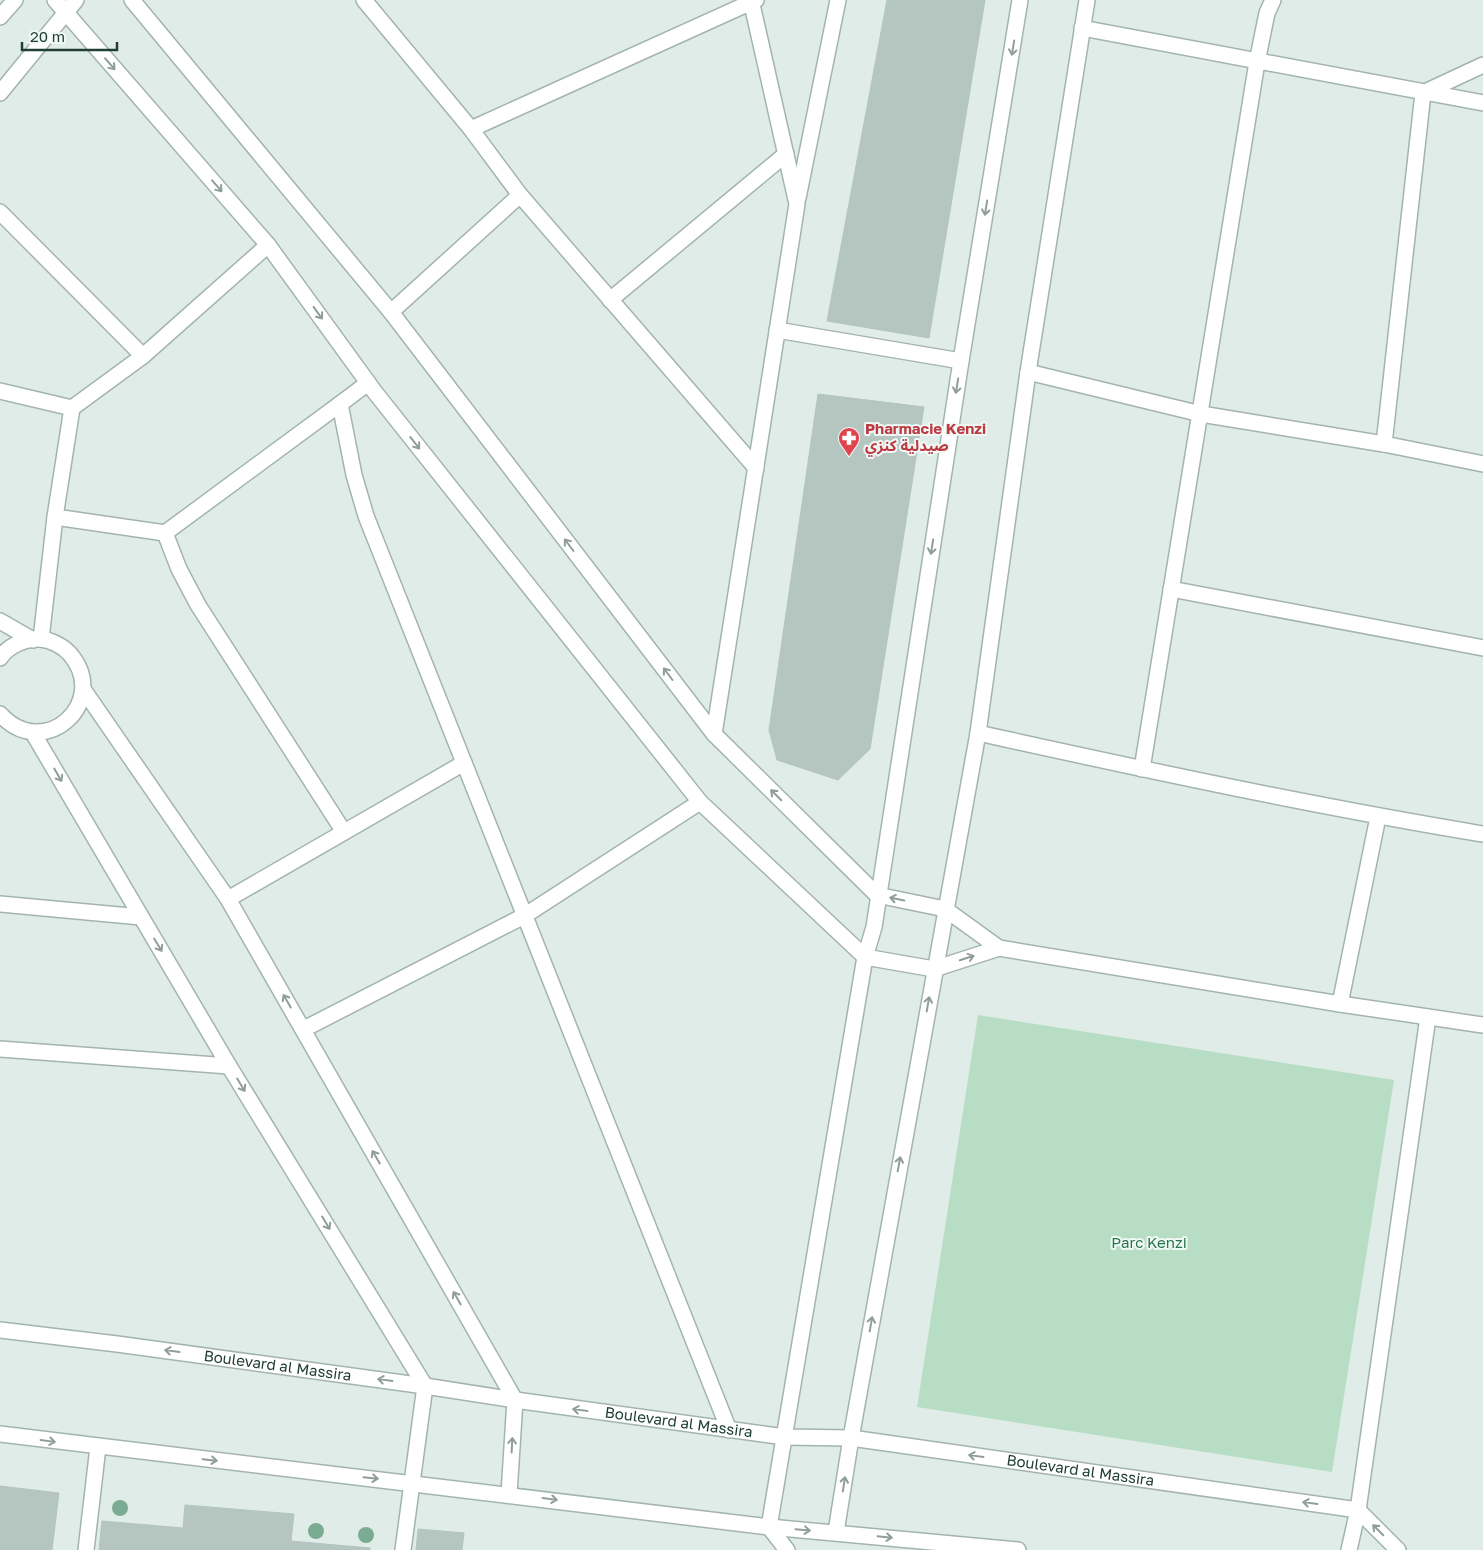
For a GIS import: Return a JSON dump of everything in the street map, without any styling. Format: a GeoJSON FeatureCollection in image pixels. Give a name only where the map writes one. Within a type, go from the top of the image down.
{"type":"FeatureCollection","features":[{"type":"Feature","properties":{"kind":"street"},"geometry":{"type":"LineString","coordinates":[[0,17],[15,0]]}},
{"type":"Feature","properties":{"kind":"street"},"geometry":{"type":"LineString","coordinates":[[55,0],[268,245],[368,383],[700,802],[866,956],[934,969],[999,948]]}},
{"type":"Feature","properties":{"kind":"street"},"geometry":{"type":"LineString","coordinates":[[0,93],[76,0]]}},
{"type":"Feature","properties":{"kind":"street"},"geometry":{"type":"LineString","coordinates":[[132,0],[390,312],[714,734],[877,895],[945,909],[999,948],[1340,1004],[1483,1025]]}},
{"type":"Feature","properties":{"kind":"street"},"geometry":{"type":"LineString","coordinates":[[364,0],[471,129],[520,195],[756,468]]}},
{"type":"Feature","properties":{"kind":"street"},"geometry":{"type":"LineString","coordinates":[[714,734],[797,204],[838,0]]}},
{"type":"Feature","properties":{"kind":"street"},"geometry":{"type":"LineString","coordinates":[[787,1550],[769,1527],[866,956],[874,927],[877,895],[1020,0]]}},
{"type":"Feature","properties":{"kind":"street"},"geometry":{"type":"LineString","coordinates":[[836,1532],[934,969],[978,732],[1028,372],[1087,0]]}},
{"type":"Feature","properties":{"kind":"street"},"geometry":{"type":"LineString","coordinates":[[1142,769],[1257,62],[1267,13],[1272,0]]}},
{"type":"Feature","properties":{"kind":"street"},"geometry":{"type":"LineString","coordinates":[[471,129],[753,1],[797,204]]}},
{"type":"Feature","properties":{"kind":"street"},"geometry":{"type":"LineString","coordinates":[[1082,28],[1423,94],[1483,103]]}},
{"type":"Feature","properties":{"kind":"street"},"geometry":{"type":"LineString","coordinates":[[1423,94],[1483,65]]}},
{"type":"Feature","properties":{"kind":"street"},"geometry":{"type":"LineString","coordinates":[[1384,444],[1423,94]]}},
{"type":"Feature","properties":{"kind":"street"},"geometry":{"type":"LineString","coordinates":[[610,300],[786,154]]}},
{"type":"Feature","properties":{"kind":"street"},"geometry":{"type":"LineString","coordinates":[[390,312],[520,195]]}},
{"type":"Feature","properties":{"kind":"street"},"geometry":{"type":"LineString","coordinates":[[0,212],[143,356]]}},
{"type":"Feature","properties":{"kind":"street"},"geometry":{"type":"LineString","coordinates":[[37,640],[72,408],[143,356],[268,245]]}},
{"type":"Feature","properties":{"kind":"street"},"geometry":{"type":"LineString","coordinates":[[777,330],[962,360]]}},
{"type":"Feature","properties":{"kind":"street"},"geometry":{"type":"LineString","coordinates":[[1028,372],[1201,414],[1384,444],[1483,464]]}},
{"type":"Feature","properties":{"kind":"street"},"geometry":{"type":"LineString","coordinates":[[55,517],[166,533],[368,383]]}},
{"type":"Feature","properties":{"kind":"street"},"geometry":{"type":"LineString","coordinates":[[0,391],[72,408]]}},
{"type":"Feature","properties":{"kind":"street"},"geometry":{"type":"LineString","coordinates":[[340,404],[354,476],[366,516],[728,1430]]}},
{"type":"Feature","properties":{"kind":"street"},"geometry":{"type":"LineString","coordinates":[[166,533],[179,569],[198,605],[344,832]]}},
{"type":"Feature","properties":{"kind":"street"},"geometry":{"type":"LineString","coordinates":[[1171,589],[1483,648]]}},
{"type":"Feature","properties":{"kind":"street"},"geometry":{"type":"LineString","coordinates":[[0,621],[37,640],[55,643],[67,650],[77,662],[82,675],[83,689],[80,704],[72,716],[61,726],[48,732],[33,733],[19,729],[0,714]]}},
{"type":"Feature","properties":{"kind":"street"},"geometry":{"type":"LineString","coordinates":[[0,658],[13,646],[37,640]]}},
{"type":"Feature","properties":{"kind":"street"},"geometry":{"type":"LineString","coordinates":[[83,689],[228,899],[515,1400],[509,1494]]}},
{"type":"Feature","properties":{"kind":"street"},"geometry":{"type":"LineString","coordinates":[[978,732],[1142,769],[1378,817],[1483,834]]}},
{"type":"Feature","properties":{"kind":"street"},"geometry":{"type":"LineString","coordinates":[[33,733],[229,1066],[425,1386],[403,1550]]}},
{"type":"Feature","properties":{"kind":"street"},"geometry":{"type":"LineString","coordinates":[[228,899],[464,763]]}},
{"type":"Feature","properties":{"kind":"street"},"geometry":{"type":"LineString","coordinates":[[304,1030],[524,916],[700,802]]}},
{"type":"Feature","properties":{"kind":"street"},"geometry":{"type":"LineString","coordinates":[[1340,1004],[1378,817]]}},
{"type":"Feature","properties":{"kind":"street"},"geometry":{"type":"LineString","coordinates":[[0,904],[141,917]]}},
{"type":"Feature","properties":{"kind":"street"},"geometry":{"type":"LineString","coordinates":[[1349,1550],[1358,1510],[1428,1017]]}},
{"type":"Feature","properties":{"kind":"street"},"geometry":{"type":"LineString","coordinates":[[0,1049],[229,1066]]}},
{"type":"Feature","properties":{"kind":"street","name":"Boulevard al Massira"},"geometry":{"type":"LineString","coordinates":[[0,1330],[425,1386],[728,1430],[784,1437],[851,1438],[1358,1510]]}},
{"type":"Feature","properties":{"kind":"street"},"geometry":{"type":"LineString","coordinates":[[0,1434],[98,1447],[412,1482],[769,1527],[1018,1550]]}},
{"type":"Feature","properties":{"kind":"street"},"geometry":{"type":"LineString","coordinates":[[86,1550],[98,1447]]}},
{"type":"Feature","properties":{"kind":"street"},"geometry":{"type":"LineString","coordinates":[[1358,1510],[1398,1550]]}},
{"type":"Feature","properties":{"kind":"green space","name":"Parc Kenzi"},"geometry":{"type":"Polygon","coordinates":[[[978,1015],[1394,1080],[1332,1472],[917,1407],[978,1015]]]}},
{"type":"Feature","properties":{"kind":"building"},"geometry":{"type":"Polygon","coordinates":[[[887,0],[985,0],[929,338],[827,321],[887,0]]]}},
{"type":"Feature","properties":{"kind":"building"},"geometry":{"type":"Polygon","coordinates":[[[818,394],[924,407],[870,749],[838,780],[777,760],[769,730],[818,394]]]}},
{"type":"Feature","properties":{"kind":"building"},"geometry":{"type":"Polygon","coordinates":[[[0,1486],[59,1493],[52,1550],[0,1550],[0,1486]]]}},
{"type":"Feature","properties":{"kind":"building"},"geometry":{"type":"Polygon","coordinates":[[[185,1505],[294,1514],[291,1541],[370,1548],[370,1550],[99,1550],[102,1521],[183,1528],[185,1505]]]}},
{"type":"Feature","properties":{"kind":"building"},"geometry":{"type":"Polygon","coordinates":[[[418,1529],[464,1533],[462,1550],[416,1550],[418,1529]]]}},
{"type":"Feature","properties":{"kind":"place","name":"Pharmacie Kenzi صيدلية كنزي"},"geometry":{"type":"Point","coordinates":[849,457]}}]}
